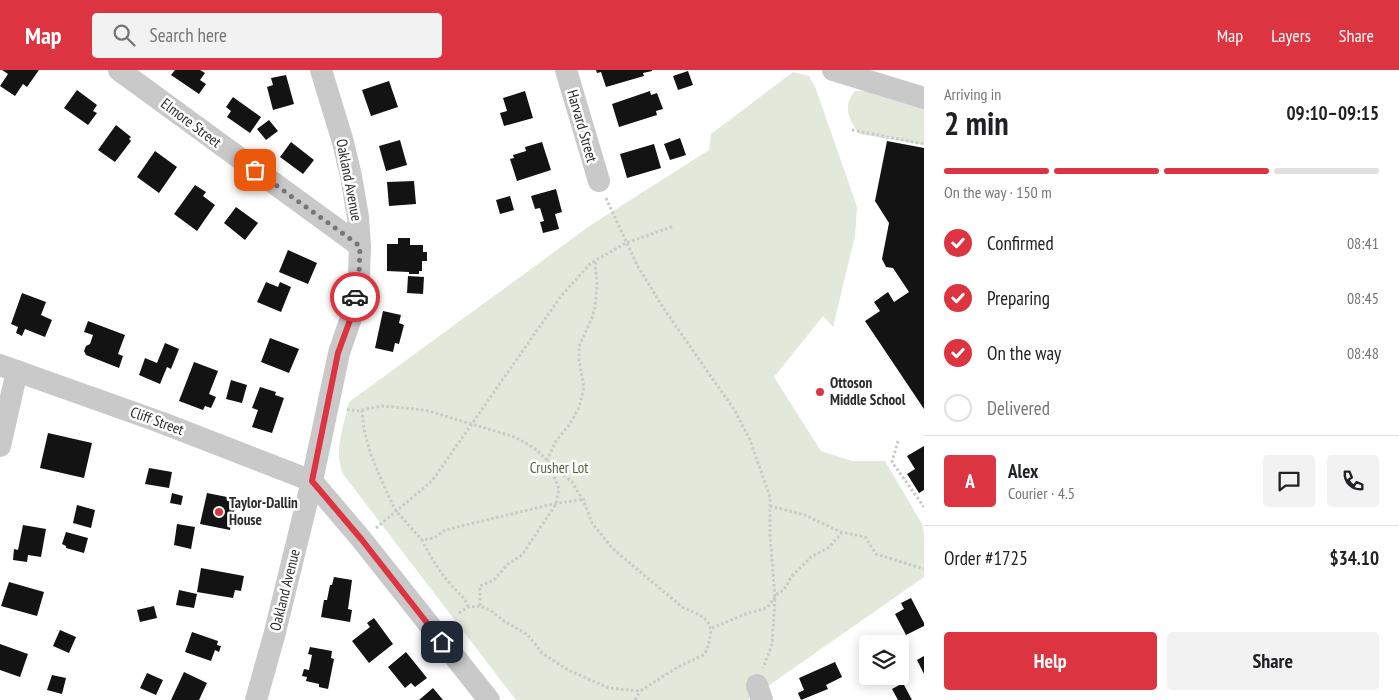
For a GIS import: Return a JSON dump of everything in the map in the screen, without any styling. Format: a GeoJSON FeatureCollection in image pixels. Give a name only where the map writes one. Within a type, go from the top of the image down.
{"type":"FeatureCollection","features":[{"type":"Feature","properties":{"kind":"street","name":"Elmore Street"},"geometry":{"type":"LineString","coordinates":[[119,70],[360,246]]}},
{"type":"Feature","properties":{"kind":"street","name":"Oakland Avenue"},"geometry":{"type":"LineString","coordinates":[[256,700],[274,636],[312,481],[338,353],[353,312],[359,276],[360,246],[358,217],[351,176],[343,142],[321,70]]}},
{"type":"Feature","properties":{"kind":"street","name":"Harvard Street"},"geometry":{"type":"LineString","coordinates":[[566,70],[599,181]]}},
{"type":"Feature","properties":{"kind":"street"},"geometry":{"type":"LineString","coordinates":[[833,70],[924,98]]}},
{"type":"Feature","properties":{"kind":"street"},"geometry":{"type":"LineString","coordinates":[[0,446],[9,368]]}},
{"type":"Feature","properties":{"kind":"street","name":"Cliff Street"},"geometry":{"type":"LineString","coordinates":[[9,368],[200,436],[312,481]]}},
{"type":"Feature","properties":{"kind":"street"},"geometry":{"type":"LineString","coordinates":[[312,481],[362,540],[489,700]]}},
{"type":"Feature","properties":{"kind":"path"},"geometry":{"type":"LineString","coordinates":[[852,130],[924,144]]}},
{"type":"Feature","properties":{"kind":"path"},"geometry":{"type":"LineString","coordinates":[[599,181],[637,265],[664,309],[735,411],[750,440],[770,497],[770,535],[775,598],[772,644],[759,692]]}},
{"type":"Feature","properties":{"kind":"path"},"geometry":{"type":"LineString","coordinates":[[362,540],[432,481],[561,296],[591,263],[626,243],[674,226]]}},
{"type":"Feature","properties":{"kind":"path"},"geometry":{"type":"LineString","coordinates":[[480,606],[480,586],[494,580],[508,564],[522,555],[556,504],[559,488],[547,460],[556,441],[569,425],[579,408],[584,387],[578,360],[579,346],[592,318],[595,306],[597,284],[595,261]]}},
{"type":"Feature","properties":{"kind":"path"},"geometry":{"type":"LineString","coordinates":[[327,404],[356,411],[382,406],[425,410],[515,437],[534,448],[572,482],[583,500],[592,523],[612,548],[682,607],[696,613],[712,628]]}},
{"type":"Feature","properties":{"kind":"path"},"geometry":{"type":"LineString","coordinates":[[362,410],[364,430],[371,455],[396,511],[422,540],[442,573],[467,601],[468,607]]}},
{"type":"Feature","properties":{"kind":"path"},"geometry":{"type":"LineString","coordinates":[[898,441],[892,462],[924,507]]}},
{"type":"Feature","properties":{"kind":"path"},"geometry":{"type":"LineString","coordinates":[[422,540],[434,538],[445,530],[556,504],[583,500]]}},
{"type":"Feature","properties":{"kind":"path"},"geometry":{"type":"LineString","coordinates":[[770,506],[805,515],[843,532],[865,537],[876,554],[924,570]]}},
{"type":"Feature","properties":{"kind":"path"},"geometry":{"type":"LineString","coordinates":[[712,628],[748,613],[767,608],[784,590],[791,577],[811,558],[828,548],[843,532]]}},
{"type":"Feature","properties":{"kind":"path"},"geometry":{"type":"LineString","coordinates":[[458,613],[468,607],[480,606],[490,610],[528,635],[542,653],[568,670],[609,688],[640,691]]}},
{"type":"Feature","properties":{"kind":"path"},"geometry":{"type":"LineString","coordinates":[[635,700],[640,691],[678,667],[705,654],[712,628]]}},
{"type":"Feature","properties":{"kind":"green space","name":"Crusher Lot"},"geometry":{"type":"Polygon","coordinates":[[[793,72],[809,76],[816,89],[857,207],[855,236],[833,327],[823,316],[774,377],[821,451],[852,461],[885,461],[922,524],[924,533],[924,577],[748,700],[516,700],[343,474],[340,466],[339,448],[349,402],[591,225],[709,150],[711,134],[793,72]]]}},
{"type":"Feature","properties":{"kind":"green space"},"geometry":{"type":"Polygon","coordinates":[[[855,91],[866,91],[924,107],[924,145],[859,134],[848,112],[849,102],[855,91]]]}},
{"type":"Feature","properties":{"kind":"building"},"geometry":{"type":"Polygon","coordinates":[[[2,70],[39,70],[27,87],[23,84],[15,96],[0,86],[8,74],[2,70]]]}},
{"type":"Feature","properties":{"kind":"building"},"geometry":{"type":"Polygon","coordinates":[[[175,70],[200,70],[205,73],[200,80],[206,84],[199,94],[171,75],[175,70]]]}},
{"type":"Feature","properties":{"kind":"building"},"geometry":{"type":"Polygon","coordinates":[[[596,70],[652,71],[643,73],[644,76],[606,87],[601,72],[597,73],[596,70]]]}},
{"type":"Feature","properties":{"kind":"building"},"geometry":{"type":"Polygon","coordinates":[[[688,71],[693,85],[678,90],[673,76],[688,71]]]}},
{"type":"Feature","properties":{"kind":"building"},"geometry":{"type":"Polygon","coordinates":[[[286,75],[294,104],[273,110],[267,87],[273,85],[271,78],[286,75]]]}},
{"type":"Feature","properties":{"kind":"building"},"geometry":{"type":"Polygon","coordinates":[[[389,81],[398,107],[371,116],[362,90],[389,81]]]}},
{"type":"Feature","properties":{"kind":"building"},"geometry":{"type":"Polygon","coordinates":[[[77,90],[97,105],[93,111],[97,113],[88,125],[64,108],[77,90]]]}},
{"type":"Feature","properties":{"kind":"building"},"geometry":{"type":"Polygon","coordinates":[[[525,91],[533,118],[504,126],[500,113],[507,111],[503,98],[525,91]]]}},
{"type":"Feature","properties":{"kind":"building"},"geometry":{"type":"Polygon","coordinates":[[[650,91],[651,95],[657,93],[663,109],[656,111],[657,115],[619,127],[612,104],[650,91]]]}},
{"type":"Feature","properties":{"kind":"building"},"geometry":{"type":"Polygon","coordinates":[[[233,97],[261,117],[250,133],[227,117],[231,111],[226,107],[233,97]]]}},
{"type":"Feature","properties":{"kind":"building"},"geometry":{"type":"Polygon","coordinates":[[[269,120],[278,131],[266,140],[257,129],[269,120]]]}},
{"type":"Feature","properties":{"kind":"building"},"geometry":{"type":"Polygon","coordinates":[[[116,125],[131,137],[129,139],[131,141],[115,162],[98,150],[116,125]]]}},
{"type":"Feature","properties":{"kind":"building"},"geometry":{"type":"Polygon","coordinates":[[[680,138],[686,155],[670,160],[664,144],[680,138]]]}},
{"type":"Feature","properties":{"kind":"building"},"geometry":{"type":"Polygon","coordinates":[[[400,140],[407,165],[386,171],[379,146],[400,140]]]}},
{"type":"Feature","properties":{"kind":"building"},"geometry":{"type":"Polygon","coordinates":[[[887,141],[924,148],[924,409],[865,321],[880,311],[874,302],[888,292],[894,302],[909,292],[893,268],[886,267],[882,259],[889,223],[875,201],[887,141]]]}},
{"type":"Feature","properties":{"kind":"building"},"geometry":{"type":"Polygon","coordinates":[[[291,142],[314,160],[303,174],[280,157],[291,142]]]}},
{"type":"Feature","properties":{"kind":"building"},"geometry":{"type":"Polygon","coordinates":[[[542,142],[551,170],[517,181],[510,159],[514,158],[513,155],[526,151],[525,147],[542,142]]]}},
{"type":"Feature","properties":{"kind":"building"},"geometry":{"type":"Polygon","coordinates":[[[654,144],[661,168],[627,178],[620,154],[654,144]]]}},
{"type":"Feature","properties":{"kind":"building"},"geometry":{"type":"Polygon","coordinates":[[[155,151],[177,167],[159,193],[137,177],[155,151]]]}},
{"type":"Feature","properties":{"kind":"building"},"geometry":{"type":"Polygon","coordinates":[[[414,181],[416,204],[389,206],[387,182],[414,181]]]}},
{"type":"Feature","properties":{"kind":"building"},"geometry":{"type":"Polygon","coordinates":[[[195,185],[206,192],[203,196],[215,205],[197,231],[174,214],[195,185]]]}},
{"type":"Feature","properties":{"kind":"building"},"geometry":{"type":"Polygon","coordinates":[[[556,189],[562,212],[555,214],[559,229],[543,233],[540,222],[544,221],[540,208],[535,209],[531,196],[556,189]]]}},
{"type":"Feature","properties":{"kind":"building"},"geometry":{"type":"Polygon","coordinates":[[[510,196],[514,210],[500,214],[496,200],[510,196]]]}},
{"type":"Feature","properties":{"kind":"building"},"geometry":{"type":"Polygon","coordinates":[[[236,207],[258,223],[245,240],[224,223],[236,207]]]}},
{"type":"Feature","properties":{"kind":"building"},"geometry":{"type":"Polygon","coordinates":[[[398,238],[410,238],[410,245],[423,245],[423,252],[427,252],[427,261],[422,261],[422,271],[419,271],[419,274],[387,271],[387,244],[398,244],[398,238]]]}},
{"type":"Feature","properties":{"kind":"building"},"geometry":{"type":"Polygon","coordinates":[[[288,250],[317,263],[308,284],[279,272],[288,250]]]}},
{"type":"Feature","properties":{"kind":"building"},"geometry":{"type":"Polygon","coordinates":[[[408,276],[424,277],[423,294],[407,293],[408,276]]]}},
{"type":"Feature","properties":{"kind":"building"},"geometry":{"type":"Polygon","coordinates":[[[266,282],[278,287],[280,282],[291,287],[281,312],[257,302],[266,282]]]}},
{"type":"Feature","properties":{"kind":"building"},"geometry":{"type":"Polygon","coordinates":[[[22,293],[46,302],[41,315],[52,320],[45,337],[25,329],[22,336],[16,333],[18,327],[11,324],[22,293]]]}},
{"type":"Feature","properties":{"kind":"building"},"geometry":{"type":"Polygon","coordinates":[[[383,311],[401,315],[399,323],[404,325],[399,344],[395,343],[393,352],[375,348],[383,311]]]}},
{"type":"Feature","properties":{"kind":"building"},"geometry":{"type":"Polygon","coordinates":[[[88,321],[125,335],[118,354],[123,356],[119,368],[86,355],[84,351],[86,346],[90,344],[93,335],[84,332],[88,321]]]}},
{"type":"Feature","properties":{"kind":"building"},"geometry":{"type":"Polygon","coordinates":[[[270,338],[299,349],[289,373],[261,362],[270,338]]]}},
{"type":"Feature","properties":{"kind":"building"},"geometry":{"type":"Polygon","coordinates":[[[165,343],[179,349],[171,369],[167,367],[160,384],[139,375],[145,358],[157,363],[165,343]]]}},
{"type":"Feature","properties":{"kind":"building"},"geometry":{"type":"Polygon","coordinates":[[[194,362],[218,371],[209,394],[216,397],[211,408],[205,406],[203,410],[179,401],[194,362]]]}},
{"type":"Feature","properties":{"kind":"building"},"geometry":{"type":"Polygon","coordinates":[[[231,380],[247,385],[242,403],[226,399],[231,380]]]}},
{"type":"Feature","properties":{"kind":"building"},"geometry":{"type":"Polygon","coordinates":[[[260,387],[276,392],[275,395],[284,398],[272,433],[252,427],[258,410],[252,408],[260,387]]]}},
{"type":"Feature","properties":{"kind":"building"},"geometry":{"type":"Polygon","coordinates":[[[48,433],[92,443],[84,478],[40,468],[48,433]]]}},
{"type":"Feature","properties":{"kind":"building"},"geometry":{"type":"Polygon","coordinates":[[[924,446],[924,490],[919,493],[907,474],[915,469],[907,456],[924,446]]]}},
{"type":"Feature","properties":{"kind":"building"},"geometry":{"type":"Polygon","coordinates":[[[149,468],[172,472],[169,488],[145,484],[149,468]]]}},
{"type":"Feature","properties":{"kind":"building"},"geometry":{"type":"Polygon","coordinates":[[[172,493],[183,496],[181,505],[170,503],[172,493]]]}},
{"type":"Feature","properties":{"kind":"building","name":"Taylor-Dallin House"},"geometry":{"type":"Polygon","coordinates":[[[207,493],[237,499],[230,530],[200,524],[207,493]]]}},
{"type":"Feature","properties":{"kind":"building"},"geometry":{"type":"Polygon","coordinates":[[[77,505],[95,510],[91,528],[73,523],[77,505]]]}},
{"type":"Feature","properties":{"kind":"building"},"geometry":{"type":"Polygon","coordinates":[[[177,524],[195,527],[191,549],[174,545],[177,524]]]}},
{"type":"Feature","properties":{"kind":"building"},"geometry":{"type":"Polygon","coordinates":[[[23,525],[46,529],[41,557],[28,555],[27,562],[13,560],[14,549],[18,550],[23,525]]]}},
{"type":"Feature","properties":{"kind":"building"},"geometry":{"type":"Polygon","coordinates":[[[66,532],[88,538],[84,553],[66,548],[62,544],[66,532]]]}},
{"type":"Feature","properties":{"kind":"building"},"geometry":{"type":"Polygon","coordinates":[[[201,568],[244,576],[241,591],[235,590],[233,598],[197,592],[201,568]]]}},
{"type":"Feature","properties":{"kind":"building"},"geometry":{"type":"Polygon","coordinates":[[[334,577],[352,580],[348,609],[352,610],[350,622],[321,617],[324,600],[327,600],[334,577]]]}},
{"type":"Feature","properties":{"kind":"building"},"geometry":{"type":"Polygon","coordinates":[[[9,582],[44,592],[37,616],[1,606],[9,582]]]}},
{"type":"Feature","properties":{"kind":"building"},"geometry":{"type":"Polygon","coordinates":[[[179,590],[197,594],[194,608],[176,605],[179,590]]]}},
{"type":"Feature","properties":{"kind":"building"},"geometry":{"type":"Polygon","coordinates":[[[911,598],[924,626],[906,635],[895,614],[904,609],[901,603],[911,598]]]}},
{"type":"Feature","properties":{"kind":"building"},"geometry":{"type":"Polygon","coordinates":[[[154,606],[157,618],[140,622],[137,610],[154,606]]]}},
{"type":"Feature","properties":{"kind":"building"},"geometry":{"type":"Polygon","coordinates":[[[374,618],[393,644],[369,663],[352,641],[370,627],[367,623],[374,618]]]}},
{"type":"Feature","properties":{"kind":"building"},"geometry":{"type":"Polygon","coordinates":[[[60,630],[76,637],[69,653],[53,646],[60,630]]]}},
{"type":"Feature","properties":{"kind":"building"},"geometry":{"type":"Polygon","coordinates":[[[192,632],[218,641],[217,645],[221,646],[219,652],[215,650],[211,661],[185,652],[192,632]]]}},
{"type":"Feature","properties":{"kind":"building"},"geometry":{"type":"Polygon","coordinates":[[[0,644],[28,654],[20,677],[0,670],[0,644]]]}},
{"type":"Feature","properties":{"kind":"building"},"geometry":{"type":"Polygon","coordinates":[[[310,647],[332,651],[331,658],[334,659],[328,689],[319,687],[319,684],[306,681],[307,677],[302,676],[304,669],[309,670],[312,655],[308,654],[310,647]]]}},
{"type":"Feature","properties":{"kind":"building"},"geometry":{"type":"Polygon","coordinates":[[[406,652],[427,678],[415,687],[411,683],[405,688],[388,667],[406,652]]]}},
{"type":"Feature","properties":{"kind":"building"},"geometry":{"type":"Polygon","coordinates":[[[924,656],[924,674],[917,660],[924,656]]]}},
{"type":"Feature","properties":{"kind":"building"},"geometry":{"type":"Polygon","coordinates":[[[835,662],[842,677],[826,685],[828,689],[801,700],[798,693],[804,690],[799,678],[835,662]]]}},
{"type":"Feature","properties":{"kind":"building"},"geometry":{"type":"Polygon","coordinates":[[[184,672],[207,683],[199,700],[171,700],[184,672]]]}},
{"type":"Feature","properties":{"kind":"building"},"geometry":{"type":"Polygon","coordinates":[[[147,673],[163,680],[156,695],[140,688],[147,673]]]}},
{"type":"Feature","properties":{"kind":"building"},"geometry":{"type":"Polygon","coordinates":[[[52,675],[66,678],[62,694],[47,690],[52,675]]]}},
{"type":"Feature","properties":{"kind":"building"},"geometry":{"type":"Polygon","coordinates":[[[904,685],[912,700],[898,700],[892,689],[904,685]]]}},
{"type":"Feature","properties":{"kind":"building"},"geometry":{"type":"Polygon","coordinates":[[[433,688],[443,700],[419,700],[433,688]]]}},
{"type":"Feature","properties":{"kind":"way so far"},"geometry":{"type":"LineString","coordinates":[[255,170],[360,246],[359,276],[355,297]]}},
{"type":"Feature","properties":{"kind":"place","name":"Ottoson Middle School"},"geometry":{"type":"Point","coordinates":[820,392]}},
{"type":"Feature","properties":{"kind":"place","name":"Taylor-Dallin House"},"geometry":{"type":"Point","coordinates":[219,512]}},
{"type":"Feature","properties":{"kind":"route"},"geometry":{"type":"LineString","coordinates":[[355,297],[353,312],[338,353],[312,481],[362,540],[442,642]]}}]}
